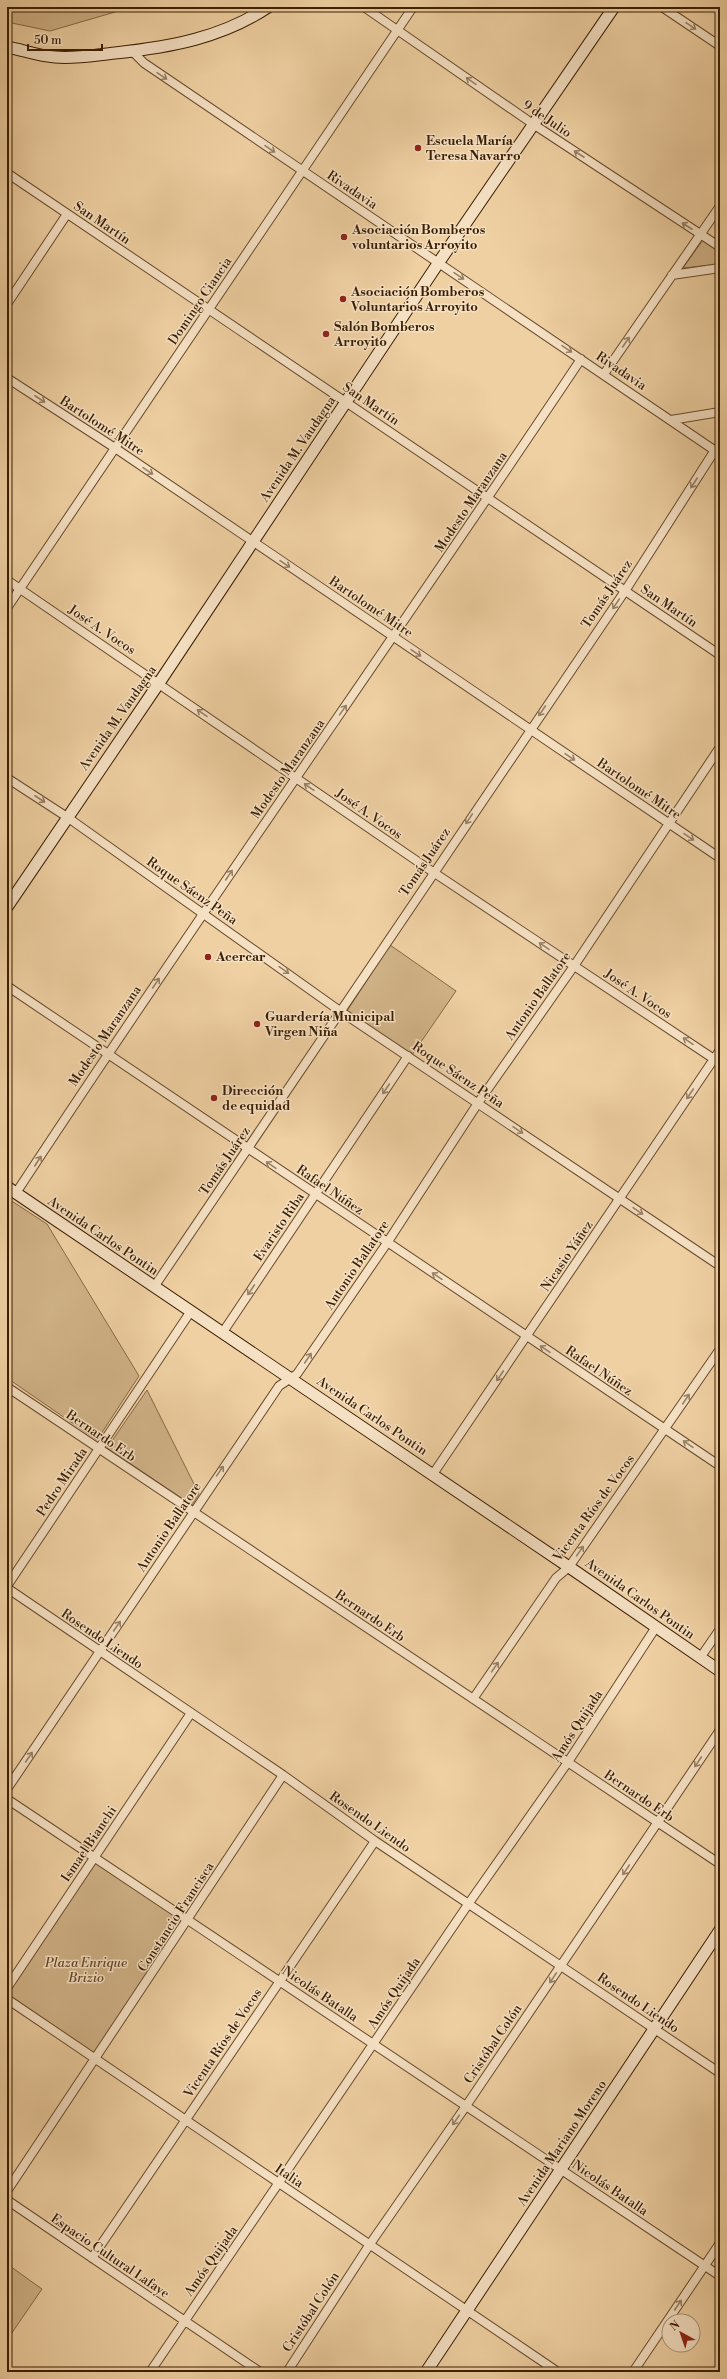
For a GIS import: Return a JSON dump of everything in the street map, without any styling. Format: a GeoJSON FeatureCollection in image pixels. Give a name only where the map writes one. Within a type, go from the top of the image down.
{"type":"FeatureCollection","features":[{"type":"Feature","properties":{"kind":"main road"},"geometry":{"type":"LineString","coordinates":[[7,47],[54,57],[77,57],[182,44],[231,29],[268,7]]}},
{"type":"Feature","properties":{"kind":"main road","name":"Avenida M. Vaudagna"},"geometry":{"type":"LineString","coordinates":[[7,907],[159,683],[439,262],[614,7]]}},
{"type":"Feature","properties":{"kind":"main road","name":"Avenida Carlos Pontin"},"geometry":{"type":"LineString","coordinates":[[12,1190],[433,1474],[720,1671]]}},
{"type":"Feature","properties":{"kind":"main road","name":"Avenida Mariano Moreno"},"geometry":{"type":"LineString","coordinates":[[426,2372],[468,2311],[560,2169],[656,2029],[720,1930]]}},
{"type":"Feature","properties":{"kind":"street","name":"9 de Julio"},"geometry":{"type":"LineString","coordinates":[[364,7],[533,124],[720,247]]}},
{"type":"Feature","properties":{"kind":"street","name":"Domingo Ciancia"},"geometry":{"type":"LineString","coordinates":[[7,608],[413,7]]}},
{"type":"Feature","properties":{"kind":"street"},"geometry":{"type":"LineString","coordinates":[[662,7],[720,46]]}},
{"type":"Feature","properties":{"kind":"street","name":"Rivadavia"},"geometry":{"type":"LineString","coordinates":[[132,51],[144,63],[581,358],[717,452]]}},
{"type":"Feature","properties":{"kind":"street","name":"San Martín"},"geometry":{"type":"LineString","coordinates":[[7,174],[720,655]]}},
{"type":"Feature","properties":{"kind":"street"},"geometry":{"type":"LineString","coordinates":[[604,374],[720,206]]}},
{"type":"Feature","properties":{"kind":"street"},"geometry":{"type":"LineString","coordinates":[[7,304],[67,214]]}},
{"type":"Feature","properties":{"kind":"street"},"geometry":{"type":"LineString","coordinates":[[672,276],[720,268]]}},
{"type":"Feature","properties":{"kind":"street","name":"Modesto Maranzana"},"geometry":{"type":"LineString","coordinates":[[12,1190],[394,638],[581,358]]}},
{"type":"Feature","properties":{"kind":"street","name":"Bartolomé Mitre"},"geometry":{"type":"LineString","coordinates":[[7,378],[115,448],[720,858]]}},
{"type":"Feature","properties":{"kind":"street"},"geometry":{"type":"LineString","coordinates":[[671,420],[720,412]]}},
{"type":"Feature","properties":{"kind":"street","name":"Tomás Juárez"},"geometry":{"type":"LineString","coordinates":[[154,1287],[433,872],[625,591],[717,452]]}},
{"type":"Feature","properties":{"kind":"street","name":"José A. Vocos"},"geometry":{"type":"LineString","coordinates":[[7,580],[433,872],[717,1061]]}},
{"type":"Feature","properties":{"kind":"street","name":"Antonio Ballatore"},"geometry":{"type":"LineString","coordinates":[[7,1790],[279,1386],[297,1374],[387,1243],[478,1103],[574,966],[720,747]]}},
{"type":"Feature","properties":{"kind":"street","name":"Roque Sáenz Peña"},"geometry":{"type":"LineString","coordinates":[[7,778],[67,817],[340,1011],[720,1266]]}},
{"type":"Feature","properties":{"kind":"street","name":"Rafael Núñez"},"geometry":{"type":"LineString","coordinates":[[7,986],[720,1466]]}},
{"type":"Feature","properties":{"kind":"street","name":"Nicasio Yáñez"},"geometry":{"type":"LineString","coordinates":[[433,1474],[620,1198],[717,1061],[720,1050]]}},
{"type":"Feature","properties":{"kind":"street","name":"Evaristo Riba"},"geometry":{"type":"LineString","coordinates":[[223,1332],[408,1056]]}},
{"type":"Feature","properties":{"kind":"street","name":"Pedro Mirada"},"geometry":{"type":"LineString","coordinates":[[7,1587],[191,1311]]}},
{"type":"Feature","properties":{"kind":"street","name":"Vicenta Ríos de Vocos"},"geometry":{"type":"LineString","coordinates":[[473,1699],[556,1578],[569,1567],[720,1350]]}},
{"type":"Feature","properties":{"kind":"street","name":"Bernardo Erb"},"geometry":{"type":"LineString","coordinates":[[7,1387],[720,1864]]}},
{"type":"Feature","properties":{"kind":"street","name":"Rosendo Liendo"},"geometry":{"type":"LineString","coordinates":[[7,1587],[283,1775],[375,1841],[720,2073]]}},
{"type":"Feature","properties":{"kind":"street","name":"Amós Quijada"},"geometry":{"type":"LineString","coordinates":[[150,2372],[280,2184],[469,1904],[568,1762],[656,1627]]}},
{"type":"Feature","properties":{"kind":"street"},"geometry":{"type":"LineString","coordinates":[[700,1658],[720,1629]]}},
{"type":"Feature","properties":{"kind":"street","name":"Ismael Bianchi"},"geometry":{"type":"LineString","coordinates":[[7,1988],[191,1713]]}},
{"type":"Feature","properties":{"kind":"street","name":"Cristóbal Colón"},"geometry":{"type":"LineString","coordinates":[[287,2372],[370,2244],[466,2106],[720,1730]]}},
{"type":"Feature","properties":{"kind":"street","name":"Constancio Francisca"},"geometry":{"type":"LineString","coordinates":[[7,2191],[189,1920],[283,1775]]}},
{"type":"Feature","properties":{"kind":"street","name":"Nicolás Batalla"},"geometry":{"type":"LineString","coordinates":[[7,1799],[720,2276]]}},
{"type":"Feature","properties":{"kind":"street","name":"Vicenta Ríos de Vocos"},"geometry":{"type":"LineString","coordinates":[[92,2258],[375,1841]]}},
{"type":"Feature","properties":{"kind":"street","name":"Italia"},"geometry":{"type":"LineString","coordinates":[[7,1999],[558,2372]]}},
{"type":"Feature","properties":{"kind":"street","name":"Espacio Cultural Lafaye"},"geometry":{"type":"LineString","coordinates":[[7,2200],[260,2372]]}},
{"type":"Feature","properties":{"kind":"street"},"geometry":{"type":"LineString","coordinates":[[633,2372],[720,2243]]}},
{"type":"Feature","properties":{"kind":"green space"},"geometry":{"type":"Polygon","coordinates":[[[7,7],[116,7],[115,12],[50,31],[7,22],[7,7]]]}},
{"type":"Feature","properties":{"kind":"green space"},"geometry":{"type":"Polygon","coordinates":[[[703,240],[720,252],[720,264],[683,268],[703,240]]]}},
{"type":"Feature","properties":{"kind":"green space"},"geometry":{"type":"Polygon","coordinates":[[[390,945],[456,991],[412,1055],[347,1011],[390,945]]]}},
{"type":"Feature","properties":{"kind":"green space"},"geometry":{"type":"Polygon","coordinates":[[[7,1198],[47,1224],[139,1376],[97,1440],[7,1378],[7,1198]]]}},
{"type":"Feature","properties":{"kind":"green space"},"geometry":{"type":"Polygon","coordinates":[[[147,1390],[199,1494],[192,1505],[107,1448],[147,1390]]]}},
{"type":"Feature","properties":{"kind":"green space","name":"Plaza Enrique Brizio"},"geometry":{"type":"Polygon","coordinates":[[[95,1862],[185,1921],[96,2055],[7,1995],[7,1991],[95,1862]]]}},
{"type":"Feature","properties":{"kind":"green space"},"geometry":{"type":"Polygon","coordinates":[[[7,2264],[42,2289],[7,2340],[7,2264]]]}},
{"type":"Feature","properties":{"kind":"place","name":"Escuela María Teresa Navarro"},"geometry":{"type":"Point","coordinates":[418,148]}},
{"type":"Feature","properties":{"kind":"place","name":"Asociación Bomberos voluntarios Arroyito"},"geometry":{"type":"Point","coordinates":[344,237]}},
{"type":"Feature","properties":{"kind":"place","name":"Asociación Bomberos Voluntarios Arroyito"},"geometry":{"type":"Point","coordinates":[343,299]}},
{"type":"Feature","properties":{"kind":"place","name":"Salón Bomberos Arroyito"},"geometry":{"type":"Point","coordinates":[326,334]}},
{"type":"Feature","properties":{"kind":"place","name":"Acercar"},"geometry":{"type":"Point","coordinates":[208,957]}},
{"type":"Feature","properties":{"kind":"place","name":"Guardería Municipal Virgen Niña"},"geometry":{"type":"Point","coordinates":[257,1024]}},
{"type":"Feature","properties":{"kind":"place","name":"Dirección de equidad"},"geometry":{"type":"Point","coordinates":[214,1098]}}]}
